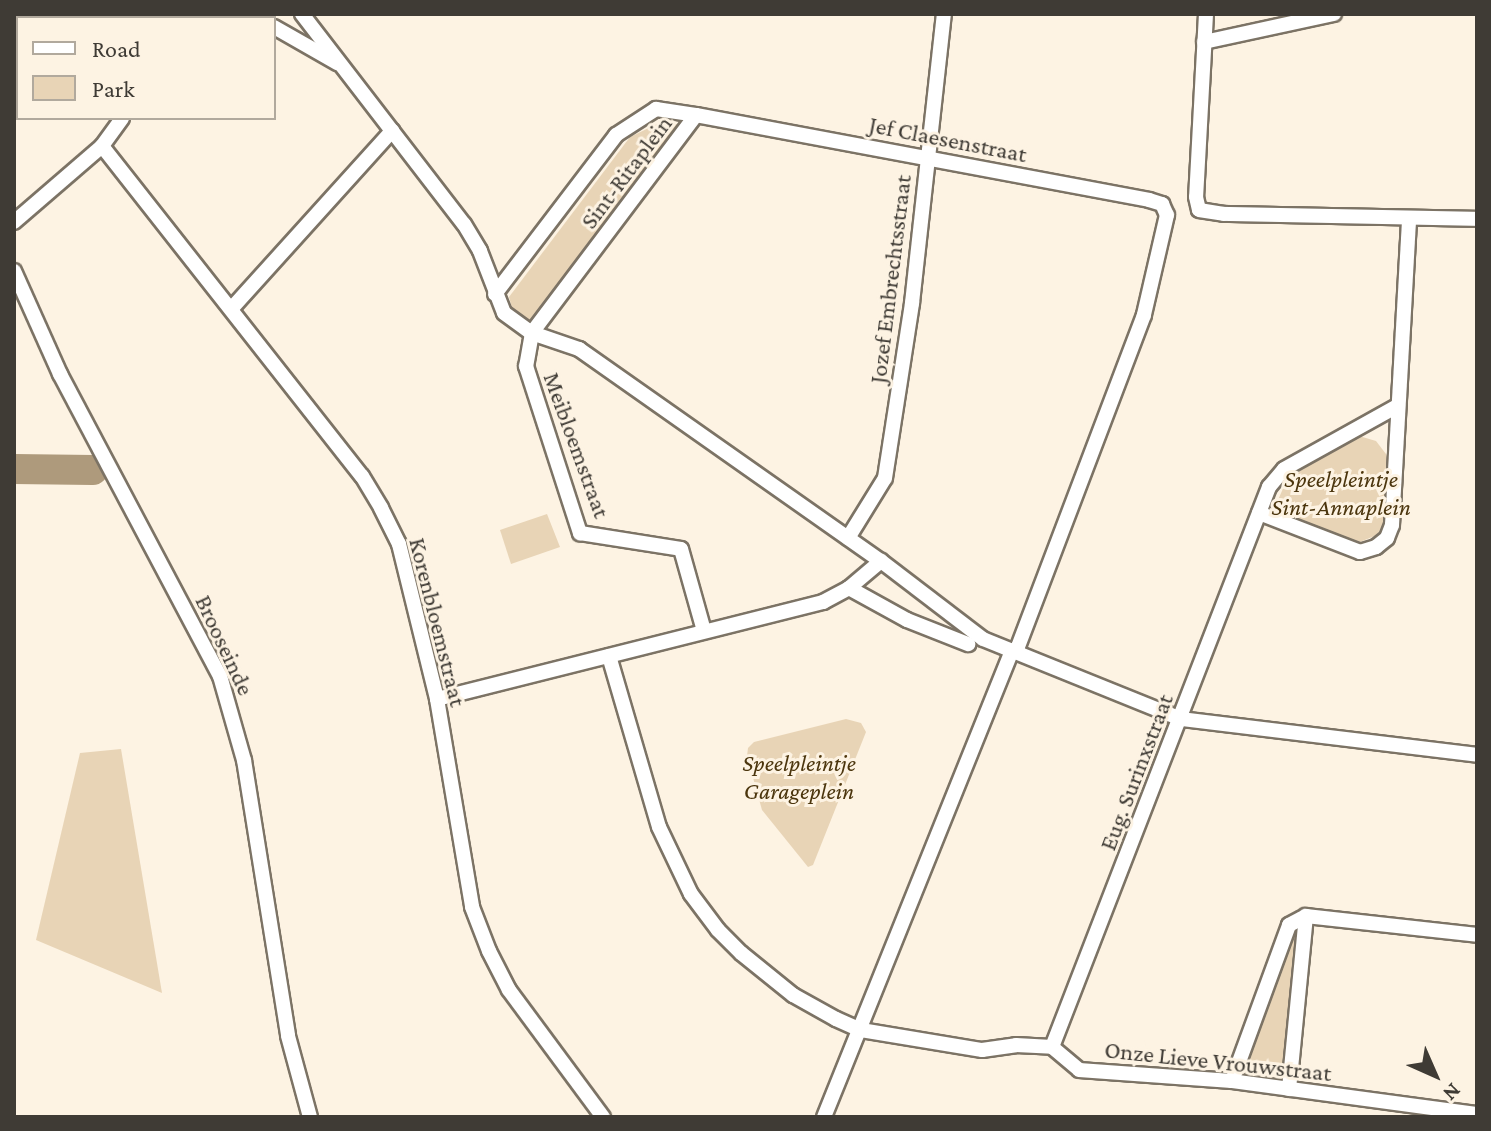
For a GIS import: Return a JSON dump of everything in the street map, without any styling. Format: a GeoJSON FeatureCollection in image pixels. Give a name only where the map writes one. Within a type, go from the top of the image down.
{"type":"FeatureCollection","features":[{"type":"Feature","properties":{"kind":"street"},"geometry":{"type":"LineString","coordinates":[[302,14],[464,224],[480,251],[504,313],[532,333],[579,349],[881,561],[983,639],[1011,653],[1181,719],[1477,755]]}},
{"type":"Feature","properties":{"kind":"street","name":"Jozef Embrechtsstraat"},"geometry":{"type":"LineString","coordinates":[[848,538],[885,478],[912,303],[944,14]]}},
{"type":"Feature","properties":{"kind":"street"},"geometry":{"type":"LineString","coordinates":[[1206,14],[1196,197],[1199,210],[1224,214],[1477,219]]}},
{"type":"Feature","properties":{"kind":"street"},"geometry":{"type":"LineString","coordinates":[[1204,42],[1334,14]]}},
{"type":"Feature","properties":{"kind":"street"},"geometry":{"type":"LineString","coordinates":[[276,28],[341,65]]}},
{"type":"Feature","properties":{"kind":"street","name":"Sint-Ritaplein"},"geometry":{"type":"LineString","coordinates":[[495,294],[616,135],[656,109],[696,115],[532,333]]}},
{"type":"Feature","properties":{"kind":"street","name":"Jef Claesenstraat"},"geometry":{"type":"LineString","coordinates":[[696,115],[1162,204],[1167,215],[1144,315],[1018,647],[1011,653]]}},
{"type":"Feature","properties":{"kind":"street"},"geometry":{"type":"LineString","coordinates":[[14,222],[102,146],[121,120]]}},
{"type":"Feature","properties":{"kind":"street"},"geometry":{"type":"LineString","coordinates":[[232,308],[392,131]]}},
{"type":"Feature","properties":{"kind":"street","name":"Korenbloemstraat"},"geometry":{"type":"LineString","coordinates":[[102,146],[362,476],[381,508],[399,544],[437,699],[472,907],[509,990],[603,1117]]}},
{"type":"Feature","properties":{"kind":"street"},"geometry":{"type":"LineString","coordinates":[[1259,513],[1348,550],[1360,552],[1376,547],[1387,538],[1392,525],[1409,219]]}},
{"type":"Feature","properties":{"kind":"street","name":"Brooseinde"},"geometry":{"type":"LineString","coordinates":[[14,271],[60,374],[220,676],[244,760],[288,1036],[310,1117]]}},
{"type":"Feature","properties":{"kind":"street","name":"Meibloemstraat"},"geometry":{"type":"LineString","coordinates":[[532,333],[526,366],[530,389],[580,533],[681,549],[704,631]]}},
{"type":"Feature","properties":{"kind":"street","name":"Eug. Surinxstraat"},"geometry":{"type":"LineString","coordinates":[[1052,1047],[1269,487],[1284,469],[1397,406]]}},
{"type":"Feature","properties":{"kind":"street"},"geometry":{"type":"LineString","coordinates":[[437,699],[823,602],[849,588],[881,561]]}},
{"type":"Feature","properties":{"kind":"street"},"geometry":{"type":"LineString","coordinates":[[849,588],[907,620],[968,644]]}},
{"type":"Feature","properties":{"kind":"street"},"geometry":{"type":"LineString","coordinates":[[824,1117],[1011,653]]}},
{"type":"Feature","properties":{"kind":"street"},"geometry":{"type":"LineString","coordinates":[[609,656],[659,827],[691,894],[718,930],[764,973],[793,995],[861,1030],[982,1050],[1016,1045],[1052,1047]]}},
{"type":"Feature","properties":{"kind":"street"},"geometry":{"type":"LineString","coordinates":[[1232,1081],[1289,925],[1306,916],[1477,935]]}},
{"type":"Feature","properties":{"kind":"street"},"geometry":{"type":"LineString","coordinates":[[1289,1089],[1306,916]]}},
{"type":"Feature","properties":{"kind":"street","name":"Onze Lieve Vrouwstraat"},"geometry":{"type":"LineString","coordinates":[[1052,1047],[1079,1070],[1232,1081],[1477,1114]]}},
{"type":"Feature","properties":{"kind":"green space"},"geometry":{"type":"Polygon","coordinates":[[[657,124],[681,124],[529,325],[512,308],[509,297],[630,137],[657,124]]]}},
{"type":"Feature","properties":{"kind":"green space","name":"Speelpleintje Sint-Annaplein"},"geometry":{"type":"Polygon","coordinates":[[[1359,436],[1376,441],[1389,464],[1385,523],[1377,535],[1355,544],[1285,517],[1278,500],[1289,475],[1348,438],[1359,436]]]}},
{"type":"Feature","properties":{"kind":"green space"},"geometry":{"type":"Polygon","coordinates":[[[547,514],[560,547],[511,564],[500,530],[547,514]]]}},
{"type":"Feature","properties":{"kind":"green space","name":"Speelpleintje Garageplein"},"geometry":{"type":"Polygon","coordinates":[[[846,719],[861,723],[866,732],[813,865],[808,867],[762,810],[747,756],[748,748],[754,742],[846,719]]]}},
{"type":"Feature","properties":{"kind":"green space"},"geometry":{"type":"Polygon","coordinates":[[[121,749],[162,993],[36,940],[80,753],[121,749]]]}},
{"type":"Feature","properties":{"kind":"green space"},"geometry":{"type":"Polygon","coordinates":[[[1297,933],[1300,937],[1284,1066],[1276,1076],[1256,1077],[1244,1064],[1292,935],[1297,933]]]}},
{"type":"Feature","properties":{"kind":"waterway"},"geometry":{"type":"LineString","coordinates":[[14,469],[93,470]]}}]}
